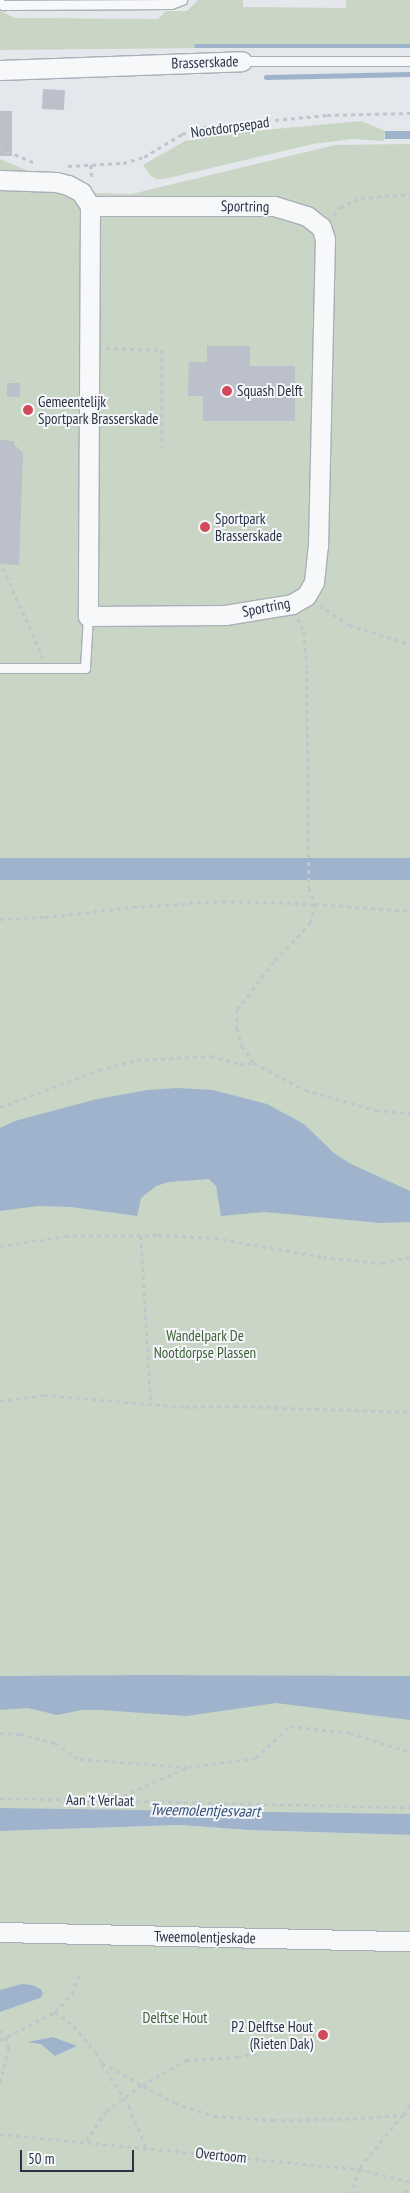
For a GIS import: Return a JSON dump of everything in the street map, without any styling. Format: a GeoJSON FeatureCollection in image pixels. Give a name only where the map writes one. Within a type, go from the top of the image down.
{"type":"FeatureCollection","features":[{"type":"Feature","properties":{"kind":"street","name":"Brasserskade"},"geometry":{"type":"LineString","coordinates":[[0,70],[242,61]]}},
{"type":"Feature","properties":{"kind":"street"},"geometry":{"type":"LineString","coordinates":[[0,180],[56,182],[77,189],[88,201],[90,348],[88,616]]}},
{"type":"Feature","properties":{"kind":"street","name":"Sportring"},"geometry":{"type":"LineString","coordinates":[[88,201],[275,206],[308,216],[321,227],[325,239],[318,546],[314,582],[299,600],[224,615],[88,616]]}},
{"type":"Feature","properties":{"kind":"street","name":"Tweemolentjeskade"},"geometry":{"type":"LineString","coordinates":[[0,1932],[410,1941]]}},
{"type":"Feature","properties":{"kind":"lane"},"geometry":{"type":"LineString","coordinates":[[0,3],[3,5],[90,2],[171,4],[182,0]]}},
{"type":"Feature","properties":{"kind":"lane","name":"Brasserskade"},"geometry":{"type":"LineString","coordinates":[[242,61],[410,61]]}},
{"type":"Feature","properties":{"kind":"lane"},"geometry":{"type":"LineString","coordinates":[[0,668],[85,668],[88,616]]}},
{"type":"Feature","properties":{"kind":"path","name":"Nootdorpsepad"},"geometry":{"type":"LineString","coordinates":[[63,167],[123,163],[144,157],[182,134],[203,127],[327,115],[410,113]]}},
{"type":"Feature","properties":{"kind":"path"},"geometry":{"type":"LineString","coordinates":[[0,148],[40,164]]}},
{"type":"Feature","properties":{"kind":"path"},"geometry":{"type":"LineString","coordinates":[[321,227],[340,207],[361,198],[410,194]]}},
{"type":"Feature","properties":{"kind":"path"},"geometry":{"type":"LineString","coordinates":[[90,348],[162,350],[162,447]]}},
{"type":"Feature","properties":{"kind":"path"},"geometry":{"type":"LineString","coordinates":[[3,568],[48,668]]}},
{"type":"Feature","properties":{"kind":"path"},"geometry":{"type":"LineString","coordinates":[[299,600],[349,624],[410,644]]}},
{"type":"Feature","properties":{"kind":"path"},"geometry":{"type":"LineString","coordinates":[[299,600],[307,670],[309,888],[315,904],[311,923],[274,962],[237,1010],[237,1028],[242,1046],[254,1063],[304,1090],[376,1110],[410,1113]]}},
{"type":"Feature","properties":{"kind":"path"},"geometry":{"type":"LineString","coordinates":[[0,919],[223,901],[315,904],[410,911]]}},
{"type":"Feature","properties":{"kind":"path"},"geometry":{"type":"LineString","coordinates":[[0,1107],[99,1070],[137,1060],[211,1056],[240,1064],[254,1063]]}},
{"type":"Feature","properties":{"kind":"path"},"geometry":{"type":"LineString","coordinates":[[0,1246],[65,1236],[141,1235],[215,1238],[323,1257],[382,1263],[410,1257]]}},
{"type":"Feature","properties":{"kind":"path"},"geometry":{"type":"LineString","coordinates":[[141,1235],[151,1404]]}},
{"type":"Feature","properties":{"kind":"path"},"geometry":{"type":"LineString","coordinates":[[0,1400],[44,1395],[185,1407],[235,1406],[410,1412]]}},
{"type":"Feature","properties":{"kind":"path"},"geometry":{"type":"LineString","coordinates":[[0,1734],[20,1734],[55,1743],[80,1759],[188,1767],[256,1758],[290,1726],[350,1733],[410,1752]]}},
{"type":"Feature","properties":{"kind":"path"},"geometry":{"type":"LineString","coordinates":[[114,1800],[188,1767]]}},
{"type":"Feature","properties":{"kind":"path","name":"Aan 't Verlaat"},"geometry":{"type":"LineString","coordinates":[[0,1798],[410,1807]]}},
{"type":"Feature","properties":{"kind":"path"},"geometry":{"type":"LineString","coordinates":[[0,2040],[55,2012],[72,1994],[79,1974]]}},
{"type":"Feature","properties":{"kind":"path"},"geometry":{"type":"LineString","coordinates":[[55,2012],[74,2026],[96,2052],[124,2098],[146,2147]]}},
{"type":"Feature","properties":{"kind":"path"},"geometry":{"type":"LineString","coordinates":[[0,2030],[6,2036],[9,2048],[0,2084]]}},
{"type":"Feature","properties":{"kind":"path"},"geometry":{"type":"LineString","coordinates":[[86,2141],[106,2111],[142,2085],[186,2060],[237,2057],[258,2053]]}},
{"type":"Feature","properties":{"kind":"path"},"geometry":{"type":"LineString","coordinates":[[102,2063],[175,2103],[214,2116],[273,2120],[345,2119],[410,2115]]}},
{"type":"Feature","properties":{"kind":"path"},"geometry":{"type":"LineString","coordinates":[[352,2193],[359,2169],[410,2105]]}},
{"type":"Feature","properties":{"kind":"path","name":"Overtoom"},"geometry":{"type":"LineString","coordinates":[[0,2134],[359,2169],[410,2182]]}},
{"type":"Feature","properties":{"kind":"path"},"geometry":{"type":"LineString","coordinates":[[405,2193],[410,2187]]}},
{"type":"Feature","properties":{"kind":"green space"},"geometry":{"type":"Polygon","coordinates":[[[198,0],[243,0],[243,7],[346,8],[346,0],[410,0],[410,46],[0,50],[0,11],[15,18],[158,19],[166,11],[187,11],[198,0]]]}},
{"type":"Feature","properties":{"kind":"green space"},"geometry":{"type":"Polygon","coordinates":[[[361,121],[385,131],[384,141],[352,139],[313,144],[164,179],[157,179],[151,176],[143,165],[185,141],[234,133],[361,121]]]}},
{"type":"Feature","properties":{"kind":"green space","name":"Sportpark Brasserskade"},"geometry":{"type":"Polygon","coordinates":[[[410,144],[410,861],[0,860],[0,191],[132,194],[335,145],[410,144]]]}},
{"type":"Feature","properties":{"kind":"green space"},"geometry":{"type":"Polygon","coordinates":[[[0,159],[42,177],[0,174],[0,159]]]}},
{"type":"Feature","properties":{"kind":"green space","name":"Wandelpark De Nootdorpse Plassen"},"geometry":{"type":"Polygon","coordinates":[[[0,878],[410,878],[410,1815],[0,1815],[0,878]]]}},
{"type":"Feature","properties":{"kind":"green space","name":"Delftse Hout"},"geometry":{"type":"Polygon","coordinates":[[[181,1825],[248,1830],[410,1835],[410,2193],[0,2193],[0,1831],[181,1825]]]}},
{"type":"Feature","properties":{"kind":"water"},"geometry":{"type":"Polygon","coordinates":[[[385,131],[410,131],[410,139],[385,139],[385,131]]]}},
{"type":"Feature","properties":{"kind":"water"},"geometry":{"type":"Polygon","coordinates":[[[0,858],[410,858],[410,880],[0,880],[0,858]]]}},
{"type":"Feature","properties":{"kind":"water"},"geometry":{"type":"Polygon","coordinates":[[[177,1088],[213,1090],[267,1104],[304,1124],[334,1153],[349,1163],[410,1191],[410,1222],[380,1223],[265,1212],[221,1216],[216,1186],[209,1179],[169,1182],[156,1186],[141,1198],[137,1216],[71,1207],[38,1206],[0,1211],[0,1128],[15,1121],[93,1100],[147,1090],[177,1088]]]}},
{"type":"Feature","properties":{"kind":"water"},"geometry":{"type":"Polygon","coordinates":[[[0,1676],[410,1676],[410,1720],[276,1703],[187,1716],[100,1710],[82,1710],[57,1715],[28,1708],[0,1710],[0,1676]]]}},
{"type":"Feature","properties":{"kind":"water"},"geometry":{"type":"Polygon","coordinates":[[[0,1808],[410,1814],[410,1835],[248,1830],[181,1825],[0,1831],[0,1808]]]}},
{"type":"Feature","properties":{"kind":"water"},"geometry":{"type":"Polygon","coordinates":[[[22,1984],[32,1985],[41,1989],[43,1994],[40,1998],[0,2012],[0,1990],[22,1984]]]}},
{"type":"Feature","properties":{"kind":"water"},"geometry":{"type":"Polygon","coordinates":[[[53,2037],[77,2046],[55,2056],[41,2044],[27,2042],[53,2037]]]}},
{"type":"Feature","properties":{"kind":"building"},"geometry":{"type":"Polygon","coordinates":[[[43,89],[65,90],[64,110],[42,109],[43,89]]]}},
{"type":"Feature","properties":{"kind":"building"},"geometry":{"type":"Polygon","coordinates":[[[0,111],[12,111],[12,156],[0,156],[0,111]]]}},
{"type":"Feature","properties":{"kind":"building"},"geometry":{"type":"Polygon","coordinates":[[[207,346],[250,346],[250,366],[295,366],[295,421],[203,421],[203,396],[188,396],[189,362],[207,362],[207,346]]]}},
{"type":"Feature","properties":{"kind":"building"},"geometry":{"type":"Polygon","coordinates":[[[7,383],[20,383],[20,397],[7,397],[7,383]]]}},
{"type":"Feature","properties":{"kind":"building"},"geometry":{"type":"Polygon","coordinates":[[[0,440],[14,441],[14,444],[23,453],[19,565],[0,564],[0,440]]]}},
{"type":"Feature","properties":{"kind":"waterway"},"geometry":{"type":"LineString","coordinates":[[196,46],[410,46]]}},
{"type":"Feature","properties":{"kind":"waterway"},"geometry":{"type":"LineString","coordinates":[[266,77],[410,74]]}},
{"type":"Feature","properties":{"kind":"place","name":"Squash Delft"},"geometry":{"type":"Point","coordinates":[227,391]}},
{"type":"Feature","properties":{"kind":"place","name":"Gemeentelijk Sportpark Brasserskade"},"geometry":{"type":"Point","coordinates":[28,410]}},
{"type":"Feature","properties":{"kind":"place","name":"Sportpark Brasserskade"},"geometry":{"type":"Point","coordinates":[205,527]}},
{"type":"Feature","properties":{"kind":"place","name":"P2 Delftse Hout (Rieten Dak)"},"geometry":{"type":"Point","coordinates":[323,2035]}},
{"type":"Feature","properties":{"kind":"water label","name":"Tweemolentjesvaart"},"geometry":{"type":"Point","coordinates":[205,1810]}}]}
